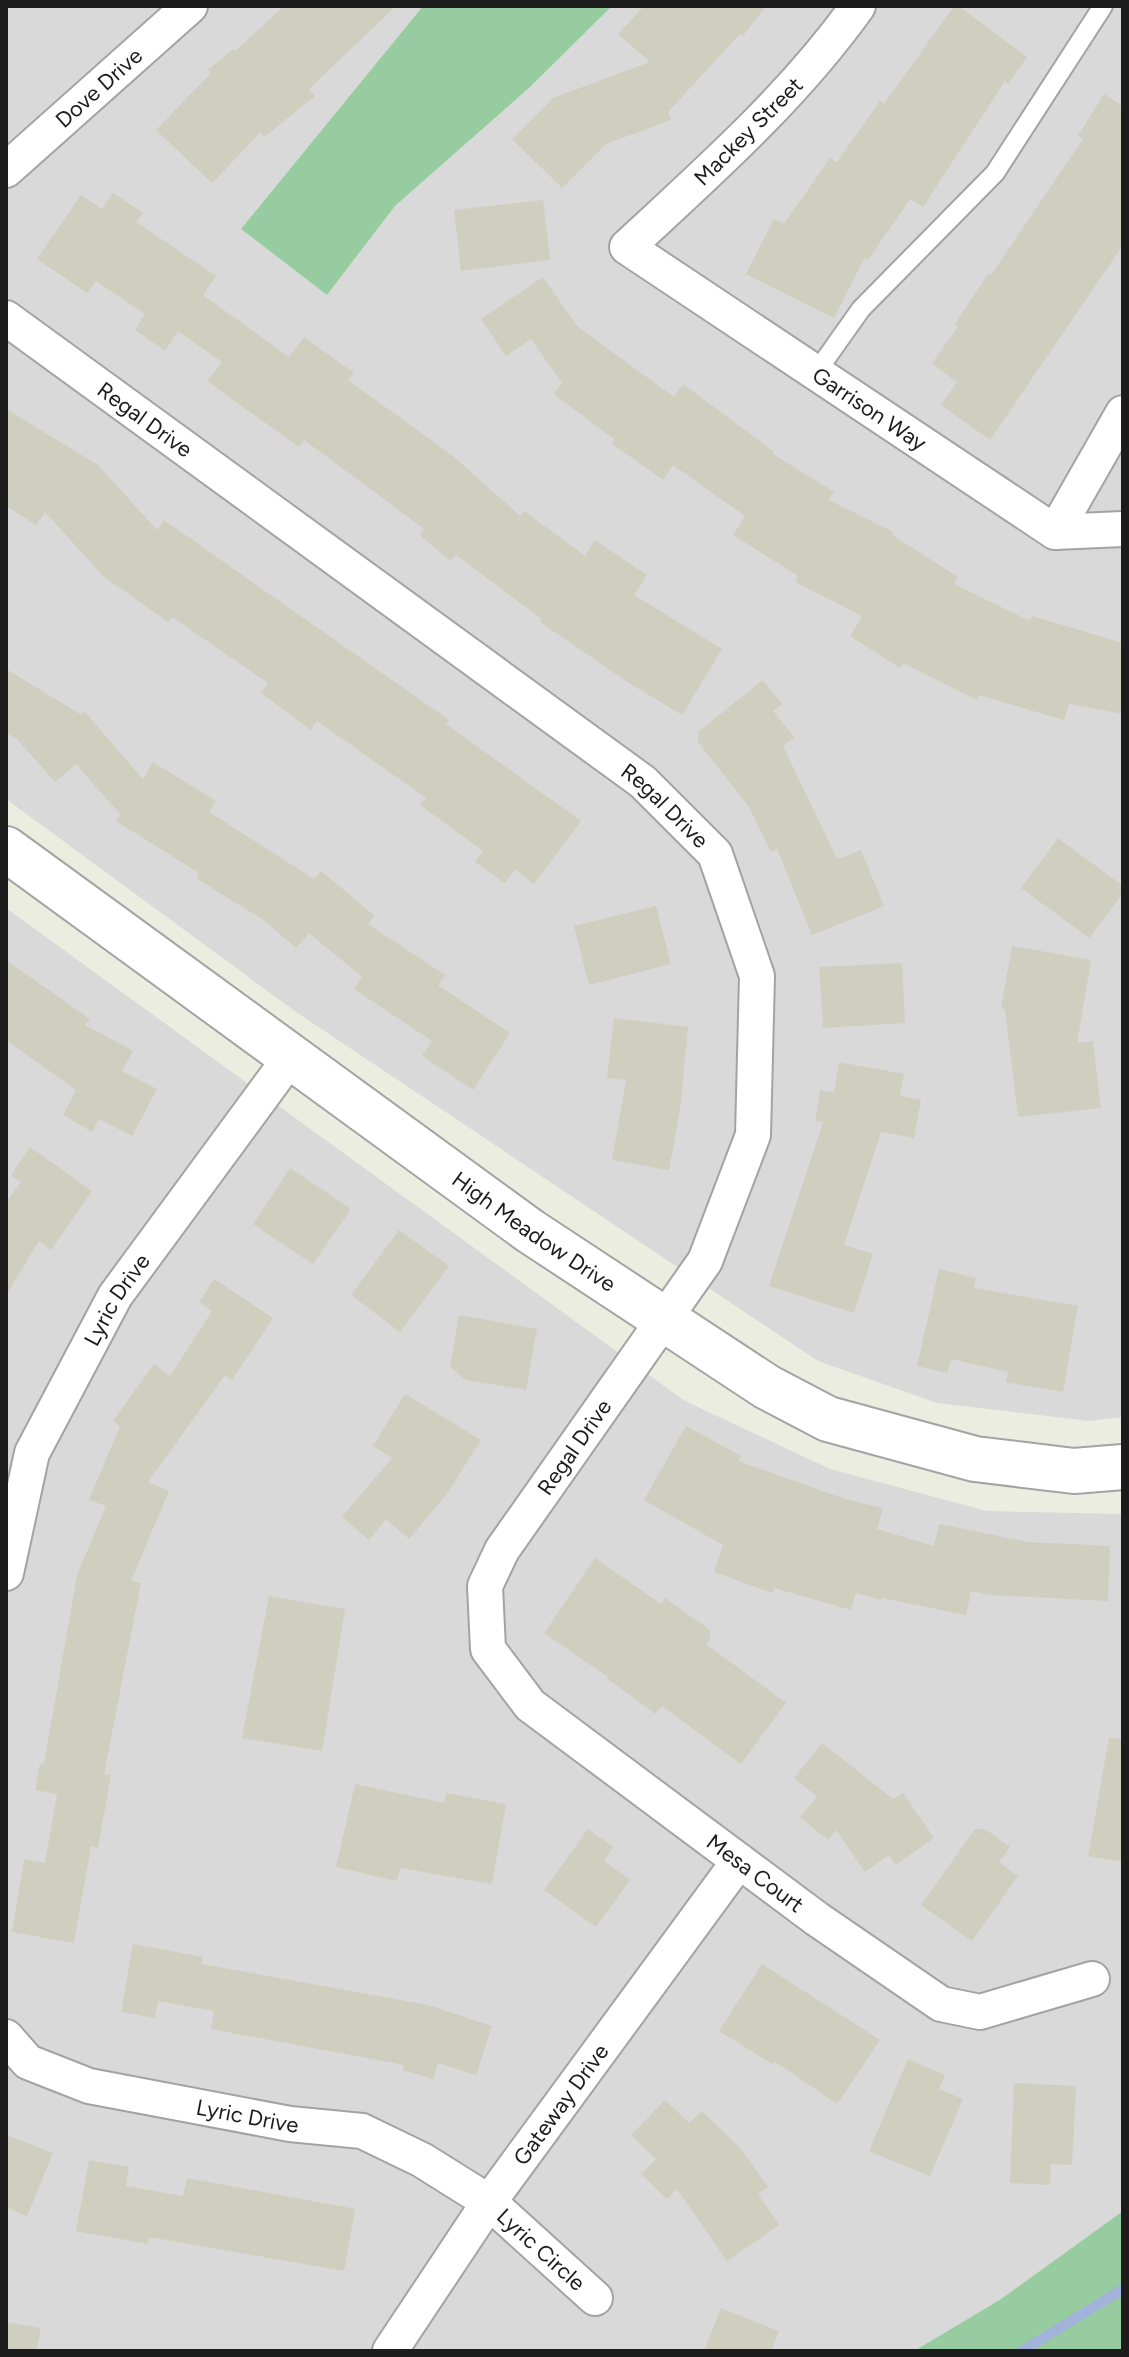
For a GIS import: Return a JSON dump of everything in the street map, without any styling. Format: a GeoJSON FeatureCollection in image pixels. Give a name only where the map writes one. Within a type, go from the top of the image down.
{"type":"FeatureCollection","features":[{"type":"Feature","properties":{"kind":"street","name":"Dove Drive"},"geometry":{"type":"LineString","coordinates":[[6,170],[190,6]]}},
{"type":"Feature","properties":{"kind":"street","name":"Mackey Street"},"geometry":{"type":"LineString","coordinates":[[627,247],[760,123],[825,53],[858,6]]}},
{"type":"Feature","properties":{"kind":"street","name":"Garrison Way"},"geometry":{"type":"LineString","coordinates":[[627,247],[1055,532]]}},
{"type":"Feature","properties":{"kind":"street","name":"Regal Drive"},"geometry":{"type":"LineString","coordinates":[[6,318],[643,782],[715,854],[757,976],[753,1135],[705,1261],[502,1550],[485,1586],[486,1615]]}},
{"type":"Feature","properties":{"kind":"street"},"geometry":{"type":"LineString","coordinates":[[1055,532],[1123,413]]}},
{"type":"Feature","properties":{"kind":"street"},"geometry":{"type":"LineString","coordinates":[[1055,532],[1123,529]]}},
{"type":"Feature","properties":{"kind":"street","name":"High Meadow Drive"},"geometry":{"type":"LineString","coordinates":[[6,849],[530,1231],[767,1387],[828,1419],[975,1459],[1074,1471],[1123,1467]]}},
{"type":"Feature","properties":{"kind":"street","name":"Lyric Drive"},"geometry":{"type":"LineString","coordinates":[[6,1573],[32,1453],[115,1296],[290,1058]]}},
{"type":"Feature","properties":{"kind":"street","name":"Mesa Court"},"geometry":{"type":"LineString","coordinates":[[486,1615],[488,1649],[530,1705],[817,1919],[941,2004],[980,2012],[1092,1979]]}},
{"type":"Feature","properties":{"kind":"street","name":"Gateway Drive"},"geometry":{"type":"LineString","coordinates":[[390,2351],[489,2202],[739,1861]]}},
{"type":"Feature","properties":{"kind":"street","name":"Lyric Drive"},"geometry":{"type":"LineString","coordinates":[[6,2037],[28,2062],[89,2086],[290,2124],[362,2131],[422,2160],[489,2202]]}},
{"type":"Feature","properties":{"kind":"street","name":"Lyric Circle"},"geometry":{"type":"LineString","coordinates":[[489,2202],[595,2298]]}},
{"type":"Feature","properties":{"kind":"lane"},"geometry":{"type":"LineString","coordinates":[[815,374],[861,309],[995,173],[1103,6]]}},
{"type":"Feature","properties":{"kind":"shaded area"},"geometry":{"type":"Polygon","coordinates":[[[6,6],[423,6],[241,229],[327,295],[395,206],[530,87],[612,6],[1123,6],[1123,1417],[1089,1421],[937,1403],[818,1361],[296,1012],[6,799],[6,6]]]}},
{"type":"Feature","properties":{"kind":"shaded area"},"geometry":{"type":"Polygon","coordinates":[[[6,908],[685,1401],[830,1469],[987,1511],[1123,1514],[1123,2211],[1001,2299],[914,2351],[6,2351],[6,908]]]}},
{"type":"Feature","properties":{"kind":"green space"},"geometry":{"type":"Polygon","coordinates":[[[423,6],[612,6],[530,87],[395,206],[327,295],[241,229],[423,6]]]}},
{"type":"Feature","properties":{"kind":"green space"},"geometry":{"type":"Polygon","coordinates":[[[1123,2211],[1123,2351],[914,2351],[1001,2299],[1123,2211]]]}},
{"type":"Feature","properties":{"kind":"building"},"geometry":{"type":"Polygon","coordinates":[[[284,6],[396,6],[309,89],[315,96],[264,137],[261,132],[212,183],[156,130],[211,73],[208,70],[233,49],[235,51],[284,6]]]}},
{"type":"Feature","properties":{"kind":"building"},"geometry":{"type":"Polygon","coordinates":[[[644,6],[766,6],[743,36],[740,34],[668,112],[671,120],[606,144],[562,188],[512,139],[553,98],[650,62],[618,34],[644,6]]]}},
{"type":"Feature","properties":{"kind":"building"},"geometry":{"type":"Polygon","coordinates":[[[954,6],[959,6],[1027,57],[1008,84],[1005,81],[923,207],[910,199],[868,260],[865,257],[834,318],[746,274],[774,219],[784,224],[830,158],[837,162],[880,101],[884,104],[954,6]]]}},
{"type":"Feature","properties":{"kind":"building"},"geometry":{"type":"Polygon","coordinates":[[[1104,94],[1123,106],[1123,245],[990,440],[941,405],[957,382],[932,363],[958,327],[955,324],[988,274],[991,275],[1083,139],[1078,136],[1104,94]]]}},
{"type":"Feature","properties":{"kind":"building"},"geometry":{"type":"Polygon","coordinates":[[[113,193],[143,213],[136,222],[216,276],[203,295],[289,357],[304,337],[354,373],[348,380],[453,456],[520,516],[524,511],[585,556],[595,540],[647,575],[634,595],[722,649],[682,715],[540,622],[542,619],[456,555],[450,561],[419,534],[424,529],[304,440],[299,447],[207,381],[222,362],[178,331],[165,351],[135,330],[145,314],[96,281],[87,293],[37,259],[81,195],[102,209],[113,193]]]}},
{"type":"Feature","properties":{"kind":"building"},"geometry":{"type":"Polygon","coordinates":[[[543,200],[550,260],[461,271],[454,210],[543,200]]]}},
{"type":"Feature","properties":{"kind":"building"},"geometry":{"type":"Polygon","coordinates":[[[543,277],[577,326],[674,397],[683,384],[773,454],[834,492],[829,500],[893,532],[892,535],[958,577],[954,584],[1030,621],[1032,616],[1123,643],[1123,714],[1069,704],[1064,720],[979,695],[977,700],[903,663],[900,668],[850,636],[862,616],[795,582],[798,576],[733,535],[745,516],[673,465],[663,480],[611,443],[614,439],[554,394],[562,383],[531,339],[506,356],[481,319],[543,277]]]}},
{"type":"Feature","properties":{"kind":"building"},"geometry":{"type":"Polygon","coordinates":[[[6,409],[98,465],[157,530],[164,520],[449,720],[446,724],[581,821],[534,884],[515,869],[505,883],[475,862],[483,851],[420,805],[426,798],[317,721],[311,730],[261,693],[268,683],[172,617],[168,622],[103,576],[45,512],[36,525],[6,506],[6,409]]]}},
{"type":"Feature","properties":{"kind":"building"},"geometry":{"type":"Polygon","coordinates":[[[6,669],[80,714],[84,711],[143,779],[153,762],[216,801],[209,812],[314,879],[321,871],[375,916],[368,924],[445,975],[438,985],[510,1033],[473,1090],[422,1056],[432,1041],[354,989],[362,977],[309,933],[296,948],[265,921],[196,878],[199,873],[116,821],[120,814],[76,764],[55,782],[17,739],[6,733],[6,669]]]}},
{"type":"Feature","properties":{"kind":"building"},"geometry":{"type":"Polygon","coordinates":[[[763,680],[782,704],[773,711],[794,737],[783,746],[837,859],[861,850],[884,906],[812,935],[777,849],[771,852],[749,807],[698,742],[698,732],[763,680]]]}},
{"type":"Feature","properties":{"kind":"building"},"geometry":{"type":"Polygon","coordinates":[[[1058,838],[1123,886],[1123,893],[1089,938],[1021,888],[1058,838]]]}},
{"type":"Feature","properties":{"kind":"building"},"geometry":{"type":"Polygon","coordinates":[[[656,906],[671,964],[589,985],[574,926],[656,906]]]}},
{"type":"Feature","properties":{"kind":"building"},"geometry":{"type":"Polygon","coordinates":[[[1012,946],[1091,960],[1077,1043],[1093,1041],[1101,1108],[1018,1117],[1005,1009],[1001,1008],[1012,946]]]}},
{"type":"Feature","properties":{"kind":"building"},"geometry":{"type":"Polygon","coordinates":[[[6,960],[90,1019],[85,1025],[133,1051],[122,1071],[157,1089],[132,1136],[99,1119],[92,1132],[63,1115],[76,1090],[6,1040],[6,960]]]}},
{"type":"Feature","properties":{"kind":"building"},"geometry":{"type":"Polygon","coordinates":[[[902,963],[905,1023],[823,1028],[819,967],[902,963]]]}},
{"type":"Feature","properties":{"kind":"building"},"geometry":{"type":"Polygon","coordinates":[[[614,1018],[688,1027],[680,1110],[669,1170],[612,1160],[626,1080],[607,1078],[614,1018]]]}},
{"type":"Feature","properties":{"kind":"building"},"geometry":{"type":"Polygon","coordinates":[[[839,1062],[904,1074],[900,1096],[921,1100],[914,1138],[881,1132],[844,1245],[873,1254],[854,1313],[769,1286],[823,1122],[815,1121],[820,1090],[834,1092],[839,1062]]]}},
{"type":"Feature","properties":{"kind":"building"},"geometry":{"type":"Polygon","coordinates":[[[30,1147],[92,1191],[51,1250],[39,1241],[6,1295],[6,1203],[21,1182],[11,1175],[30,1147]]]}},
{"type":"Feature","properties":{"kind":"building"},"geometry":{"type":"Polygon","coordinates":[[[290,1168],[351,1209],[313,1264],[253,1224],[290,1168]]]}},
{"type":"Feature","properties":{"kind":"building"},"geometry":{"type":"Polygon","coordinates":[[[399,1230],[449,1266],[400,1332],[351,1295],[399,1230]]]}},
{"type":"Feature","properties":{"kind":"building"},"geometry":{"type":"Polygon","coordinates":[[[939,1269],[976,1278],[974,1288],[1078,1306],[1063,1392],[1006,1382],[1008,1372],[951,1359],[947,1373],[917,1366],[939,1269]]]}},
{"type":"Feature","properties":{"kind":"building"},"geometry":{"type":"Polygon","coordinates":[[[214,1279],[273,1318],[232,1380],[225,1375],[148,1482],[169,1491],[131,1581],[141,1583],[104,1774],[111,1775],[98,1848],[91,1846],[74,1943],[12,1932],[24,1859],[45,1863],[57,1794],[35,1790],[40,1763],[44,1764],[77,1575],[106,1506],[89,1500],[120,1426],[113,1421],[154,1364],[170,1376],[212,1311],[199,1302],[214,1279]]]}},
{"type":"Feature","properties":{"kind":"building"},"geometry":{"type":"Polygon","coordinates":[[[459,1315],[537,1329],[526,1390],[466,1380],[450,1367],[459,1315]]]}},
{"type":"Feature","properties":{"kind":"building"},"geometry":{"type":"Polygon","coordinates":[[[405,1394],[481,1440],[446,1495],[409,1539],[386,1519],[369,1540],[342,1517],[392,1458],[373,1446],[405,1394]]]}},
{"type":"Feature","properties":{"kind":"building"},"geometry":{"type":"Polygon","coordinates":[[[686,1426],[741,1456],[738,1461],[845,1499],[883,1508],[877,1529],[934,1546],[939,1524],[1028,1542],[1110,1546],[1108,1601],[989,1595],[971,1591],[966,1615],[856,1593],[851,1610],[774,1588],[772,1593],[714,1572],[723,1545],[644,1500],[686,1426]]]}},
{"type":"Feature","properties":{"kind":"building"},"geometry":{"type":"Polygon","coordinates":[[[595,1558],[661,1604],[665,1598],[710,1630],[710,1640],[706,1644],[786,1703],[741,1764],[662,1706],[656,1714],[544,1633],[595,1558]]]}},
{"type":"Feature","properties":{"kind":"building"},"geometry":{"type":"Polygon","coordinates":[[[269,1596],[345,1609],[322,1751],[242,1738],[269,1596]]]}},
{"type":"Feature","properties":{"kind":"building"},"geometry":{"type":"Polygon","coordinates":[[[1109,1738],[1123,1739],[1123,1862],[1088,1856],[1109,1738]]]}},
{"type":"Feature","properties":{"kind":"building"},"geometry":{"type":"Polygon","coordinates":[[[822,1743],[893,1799],[903,1793],[934,1838],[896,1865],[889,1855],[865,1872],[836,1830],[828,1840],[800,1817],[817,1797],[794,1778],[822,1743]]]}},
{"type":"Feature","properties":{"kind":"building"},"geometry":{"type":"Polygon","coordinates":[[[355,1784],[444,1803],[446,1793],[506,1804],[492,1884],[400,1868],[397,1881],[336,1867],[355,1784]]]}},
{"type":"Feature","properties":{"kind":"building"},"geometry":{"type":"Polygon","coordinates":[[[588,1829],[613,1847],[604,1861],[630,1880],[596,1927],[544,1890],[588,1829]]]}},
{"type":"Feature","properties":{"kind":"building"},"geometry":{"type":"Polygon","coordinates":[[[975,1829],[985,1829],[1010,1847],[999,1862],[1018,1876],[972,1941],[921,1905],[975,1829]]]}},
{"type":"Feature","properties":{"kind":"building"},"geometry":{"type":"Polygon","coordinates":[[[133,1944],[203,1957],[202,1964],[428,2005],[492,2026],[476,2075],[438,2063],[433,2079],[403,2070],[404,2065],[211,2029],[214,2011],[158,2001],[155,2018],[121,2012],[133,1944]]]}},
{"type":"Feature","properties":{"kind":"building"},"geometry":{"type":"Polygon","coordinates":[[[762,1964],[880,2040],[837,2104],[774,2061],[772,2064],[719,2031],[762,1964]]]}},
{"type":"Feature","properties":{"kind":"building"},"geometry":{"type":"Polygon","coordinates":[[[908,2059],[945,2075],[939,2089],[963,2099],[930,2176],[869,2151],[908,2059]]]}},
{"type":"Feature","properties":{"kind":"building"},"geometry":{"type":"Polygon","coordinates":[[[1014,2083],[1076,2086],[1072,2165],[1051,2164],[1050,2185],[1010,2183],[1014,2083]]]}},
{"type":"Feature","properties":{"kind":"building"},"geometry":{"type":"Polygon","coordinates":[[[665,2100],[689,2123],[702,2111],[741,2149],[768,2187],[758,2194],[779,2225],[727,2261],[677,2189],[667,2199],[641,2174],[656,2159],[631,2135],[665,2100]]]}},
{"type":"Feature","properties":{"kind":"building"},"geometry":{"type":"Polygon","coordinates":[[[6,2135],[53,2153],[27,2216],[6,2207],[6,2135]]]}},
{"type":"Feature","properties":{"kind":"building"},"geometry":{"type":"Polygon","coordinates":[[[89,2160],[129,2167],[126,2186],[183,2196],[187,2178],[355,2209],[344,2271],[149,2237],[148,2244],[76,2231],[89,2160]]]}},
{"type":"Feature","properties":{"kind":"building"},"geometry":{"type":"Polygon","coordinates":[[[721,2308],[779,2331],[771,2351],[704,2351],[721,2308]]]}},
{"type":"Feature","properties":{"kind":"building"},"geometry":{"type":"Polygon","coordinates":[[[6,2322],[41,2328],[36,2351],[6,2351],[6,2322]]]}},
{"type":"Feature","properties":{"kind":"waterway"},"geometry":{"type":"LineString","coordinates":[[1022,2351],[1123,2289]]}}]}
